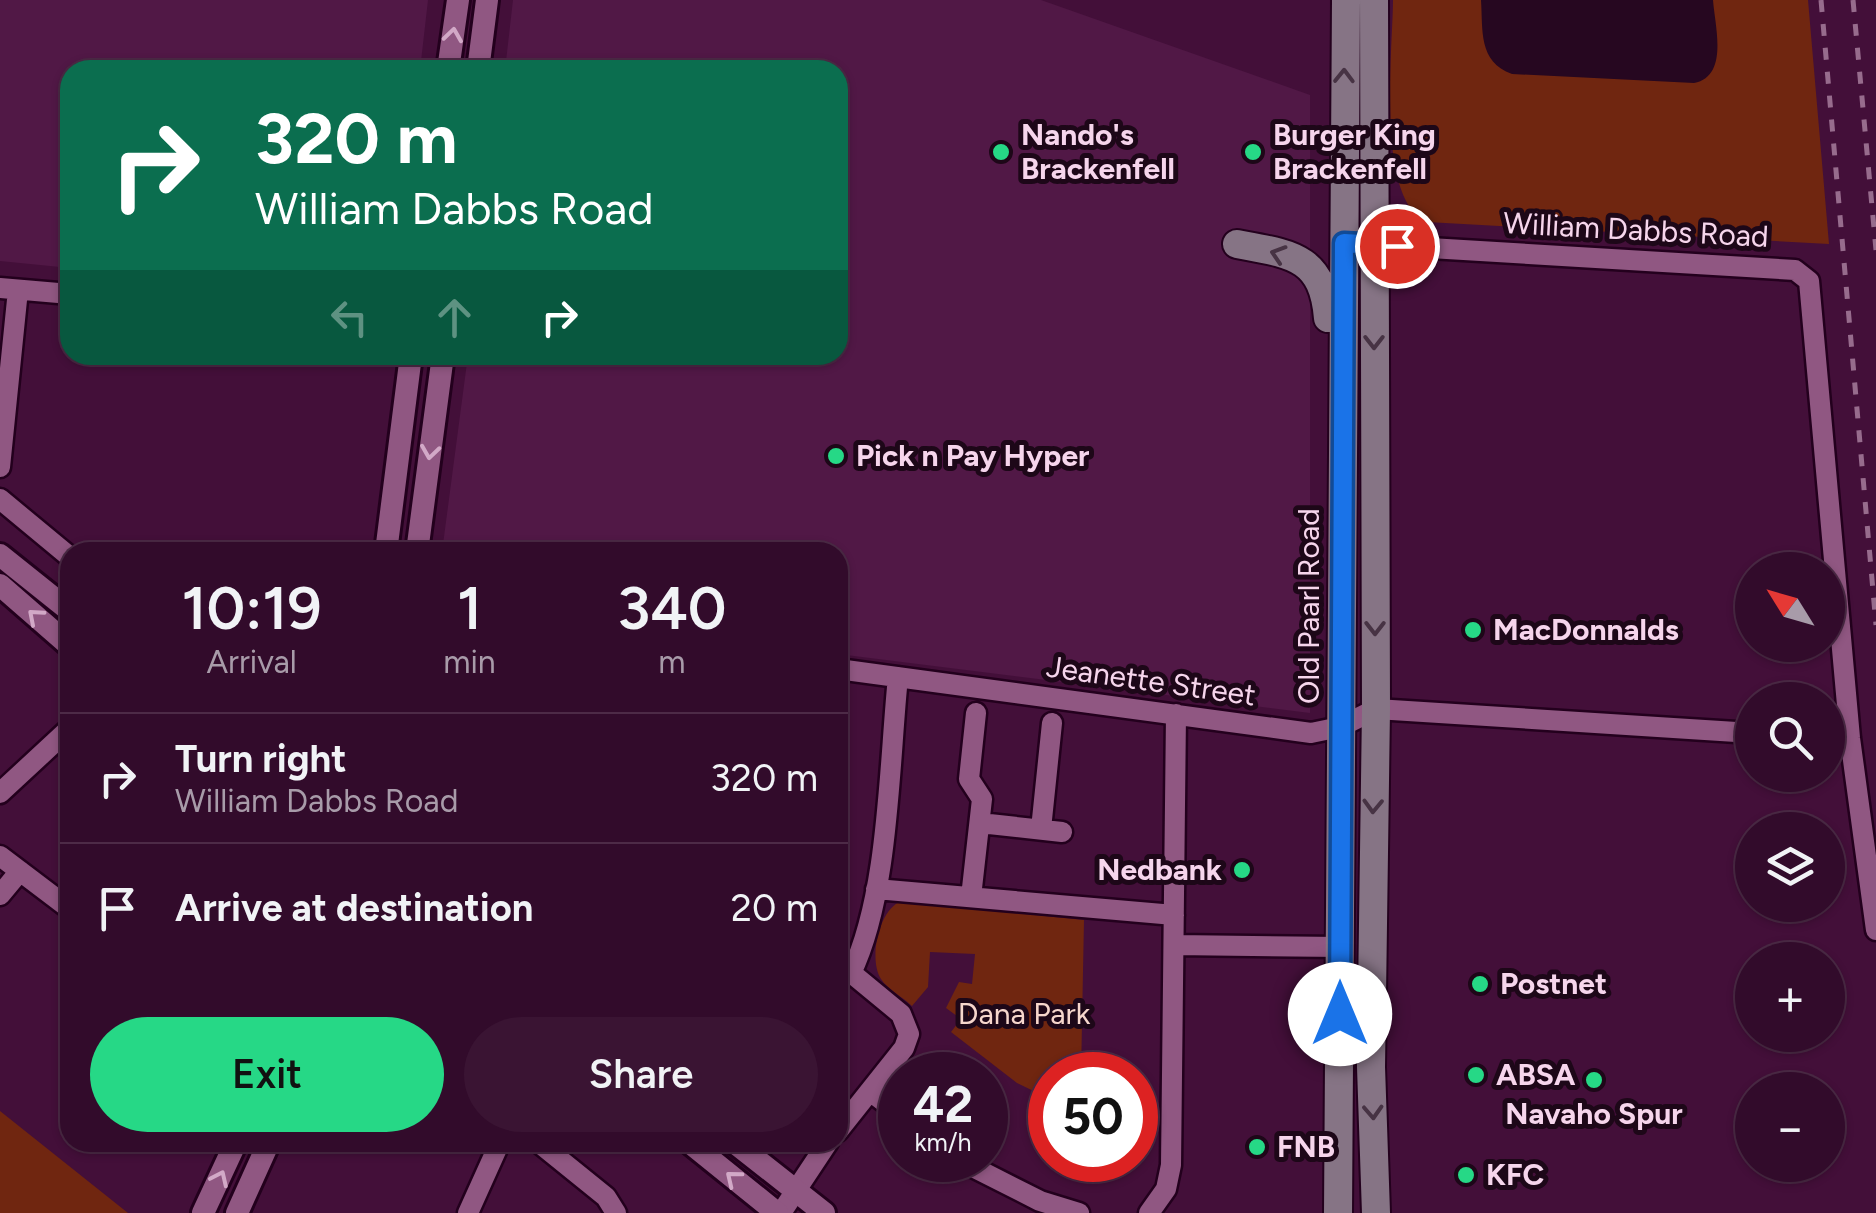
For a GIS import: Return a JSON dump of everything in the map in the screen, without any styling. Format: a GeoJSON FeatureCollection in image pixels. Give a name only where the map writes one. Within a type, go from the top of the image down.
{"type":"FeatureCollection","features":[{"type":"Feature","properties":{"kind":"main road","name":"Old Paarl Road"},"geometry":{"type":"LineString","coordinates":[[1338,1213],[1346,0]]}},
{"type":"Feature","properties":{"kind":"main road"},"geometry":{"type":"LineString","coordinates":[[1374,0],[1376,709],[1371,1029],[1376,1213]]}},
{"type":"Feature","properties":{"kind":"main road"},"geometry":{"type":"LineString","coordinates":[[1237,244],[1292,257],[1318,274],[1326,287],[1332,381],[1343,428]]}},
{"type":"Feature","properties":{"kind":"street"},"geometry":{"type":"LineString","coordinates":[[449,60],[458,0]]}},
{"type":"Feature","properties":{"kind":"street"},"geometry":{"type":"LineString","coordinates":[[479,60],[487,0]]}},
{"type":"Feature","properties":{"kind":"street","name":"William Dabbs Road"},"geometry":{"type":"LineString","coordinates":[[1344,243],[1802,273],[1808,281],[1850,738],[1876,930]]}},
{"type":"Feature","properties":{"kind":"street"},"geometry":{"type":"LineString","coordinates":[[0,467],[9,289],[60,293]]}},
{"type":"Feature","properties":{"kind":"street"},"geometry":{"type":"LineString","coordinates":[[387,542],[410,365]]}},
{"type":"Feature","properties":{"kind":"street"},"geometry":{"type":"LineString","coordinates":[[418,542],[442,365]]}},
{"type":"Feature","properties":{"kind":"street"},"geometry":{"type":"LineString","coordinates":[[0,499],[60,550]]}},
{"type":"Feature","properties":{"kind":"street"},"geometry":{"type":"LineString","coordinates":[[0,555],[60,603]]}},
{"type":"Feature","properties":{"kind":"street"},"geometry":{"type":"LineString","coordinates":[[0,585],[60,637]]}},
{"type":"Feature","properties":{"kind":"street","name":"Jeanette Street"},"geometry":{"type":"LineString","coordinates":[[848,671],[1311,733],[1340,727],[1376,709]]}},
{"type":"Feature","properties":{"kind":"street"},"geometry":{"type":"LineString","coordinates":[[848,962],[866,942],[876,889],[898,677]]}},
{"type":"Feature","properties":{"kind":"street"},"geometry":{"type":"LineString","coordinates":[[1376,709],[1735,732]]}},
{"type":"Feature","properties":{"kind":"street"},"geometry":{"type":"LineString","coordinates":[[971,898],[982,799],[969,779],[976,713]]}},
{"type":"Feature","properties":{"kind":"street"},"geometry":{"type":"LineString","coordinates":[[1153,1211],[1170,1164],[1176,714]]}},
{"type":"Feature","properties":{"kind":"street"},"geometry":{"type":"LineString","coordinates":[[980,823],[1051,830],[1052,723]]}},
{"type":"Feature","properties":{"kind":"street"},"geometry":{"type":"LineString","coordinates":[[0,793],[60,737]]}},
{"type":"Feature","properties":{"kind":"street"},"geometry":{"type":"LineString","coordinates":[[1845,738],[1850,738]]}},
{"type":"Feature","properties":{"kind":"street"},"geometry":{"type":"LineString","coordinates":[[0,856],[60,902]]}},
{"type":"Feature","properties":{"kind":"street"},"geometry":{"type":"LineString","coordinates":[[0,895],[20,872]]}},
{"type":"Feature","properties":{"kind":"street"},"geometry":{"type":"LineString","coordinates":[[876,889],[1174,915]]}},
{"type":"Feature","properties":{"kind":"street"},"geometry":{"type":"LineString","coordinates":[[1175,945],[1340,948]]}},
{"type":"Feature","properties":{"kind":"street"},"geometry":{"type":"LineString","coordinates":[[848,970],[901,1014],[909,1034],[904,1048],[848,1118]]}},
{"type":"Feature","properties":{"kind":"street"},"geometry":{"type":"LineString","coordinates":[[870,1091],[878,1097]]}},
{"type":"Feature","properties":{"kind":"street"},"geometry":{"type":"LineString","coordinates":[[203,1213],[231,1152]]}},
{"type":"Feature","properties":{"kind":"street"},"geometry":{"type":"LineString","coordinates":[[236,1213],[264,1152]]}},
{"type":"Feature","properties":{"kind":"street"},"geometry":{"type":"LineString","coordinates":[[468,1213],[495,1152]]}},
{"type":"Feature","properties":{"kind":"street"},"geometry":{"type":"LineString","coordinates":[[550,1152],[606,1197],[616,1213]]}},
{"type":"Feature","properties":{"kind":"street"},"geometry":{"type":"LineString","coordinates":[[702,1152],[779,1213],[814,1152]]}},
{"type":"Feature","properties":{"kind":"street"},"geometry":{"type":"LineString","coordinates":[[746,1152],[824,1213]]}},
{"type":"Feature","properties":{"kind":"street"},"geometry":{"type":"LineString","coordinates":[[1002,1182],[1040,1201],[1079,1213]]}},
{"type":"Feature","properties":{"kind":"shaded area"},"geometry":{"type":"Polygon","coordinates":[[[0,0],[428,0],[421,60],[60,60],[60,267],[0,261],[0,0]]]}},
{"type":"Feature","properties":{"kind":"shaded area"},"geometry":{"type":"Polygon","coordinates":[[[513,0],[1041,0],[1310,95],[1310,713],[848,655],[848,542],[443,542],[467,365],[848,365],[848,60],[506,60],[513,0]]]}},
{"type":"Feature","properties":{"kind":"shaded area"},"geometry":{"type":"Polygon","coordinates":[[[1481,0],[1713,0],[1716,61],[1705,79],[1694,83],[1512,74],[1493,62],[1484,44],[1481,0]]]}},
{"type":"Feature","properties":{"kind":"green space"},"geometry":{"type":"Polygon","coordinates":[[[1393,0],[1808,0],[1829,244],[1427,222],[1411,208],[1400,185],[1393,155],[1393,0]]]}},
{"type":"Feature","properties":{"kind":"green space","name":"Dana Park"},"geometry":{"type":"Polygon","coordinates":[[[902,901],[1084,920],[1081,1052],[1028,1052],[1028,1088],[1008,1076],[1008,1052],[977,1052],[951,1032],[961,1019],[946,1008],[959,982],[972,984],[975,954],[930,952],[928,987],[912,1006],[888,987],[877,970],[878,935],[894,906],[902,901]]]}},
{"type":"Feature","properties":{"kind":"green space"},"geometry":{"type":"Polygon","coordinates":[[[0,1111],[128,1213],[0,1213],[0,1111]]]}},
{"type":"Feature","properties":{"kind":"railway"},"geometry":{"type":"LineString","coordinates":[[1821,0],[1876,625]]}},
{"type":"Feature","properties":{"kind":"railway"},"geometry":{"type":"LineString","coordinates":[[1853,0],[1876,250]]}},
{"type":"Feature","properties":{"kind":"place","name":"Nando's Brackenfell"},"geometry":{"type":"Point","coordinates":[1001,152]}},
{"type":"Feature","properties":{"kind":"place","name":"Burger King Brackenfell"},"geometry":{"type":"Point","coordinates":[1253,152]}},
{"type":"Feature","properties":{"kind":"place","name":"Pick n Pay Hyper"},"geometry":{"type":"Point","coordinates":[836,456]}},
{"type":"Feature","properties":{"kind":"place","name":"MacDonnalds"},"geometry":{"type":"Point","coordinates":[1473,630]}},
{"type":"Feature","properties":{"kind":"place","name":"Nedbank"},"geometry":{"type":"Point","coordinates":[1242,870]}},
{"type":"Feature","properties":{"kind":"place","name":"Postnet"},"geometry":{"type":"Point","coordinates":[1480,984]}},
{"type":"Feature","properties":{"kind":"place","name":"ABSA"},"geometry":{"type":"Point","coordinates":[1476,1075]}},
{"type":"Feature","properties":{"kind":"place","name":"Navaho Spur"},"geometry":{"type":"Point","coordinates":[1594,1080]}},
{"type":"Feature","properties":{"kind":"place","name":"FNB"},"geometry":{"type":"Point","coordinates":[1257,1147]}},
{"type":"Feature","properties":{"kind":"place","name":"KFC"},"geometry":{"type":"Point","coordinates":[1466,1175]}},
{"type":"Feature","properties":{"kind":"route"},"geometry":{"type":"LineString","coordinates":[[1340,1014],[1344,243],[1397,246]]}}]}
